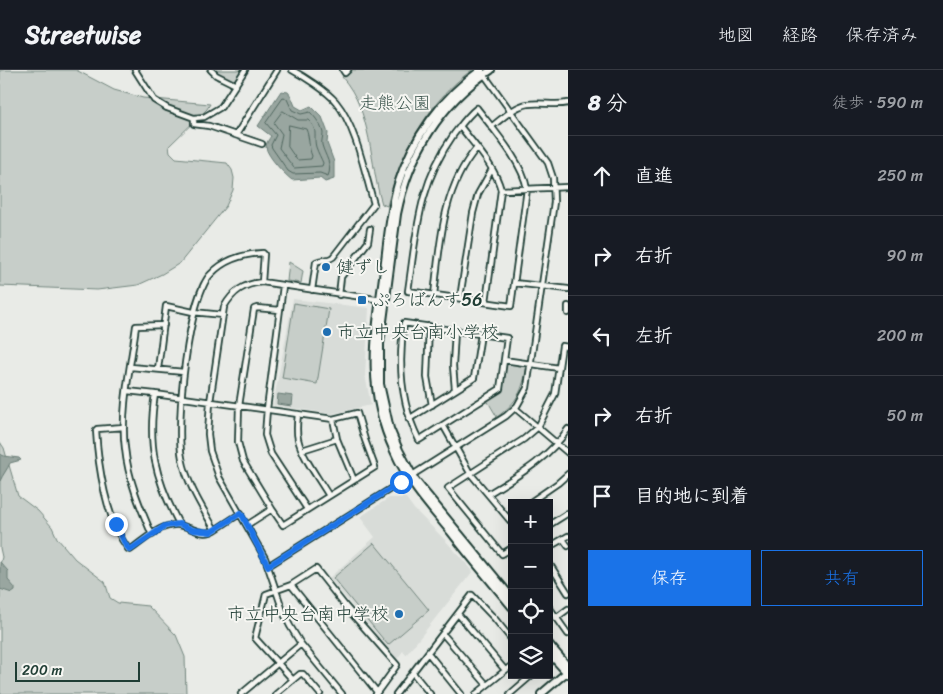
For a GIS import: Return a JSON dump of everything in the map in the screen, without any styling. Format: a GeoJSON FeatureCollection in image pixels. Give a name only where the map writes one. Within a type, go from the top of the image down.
{"type":"FeatureCollection","features":[{"type":"Feature","properties":{"kind":"street"},"geometry":{"type":"LineString","coordinates":[[135,70],[154,100],[167,108],[194,118],[204,117],[220,108],[245,70]]}},
{"type":"Feature","properties":{"kind":"street"},"geometry":{"type":"LineString","coordinates":[[211,70],[216,75],[236,84]]}},
{"type":"Feature","properties":{"kind":"street"},"geometry":{"type":"LineString","coordinates":[[236,135],[277,70]]}},
{"type":"Feature","properties":{"kind":"street"},"geometry":{"type":"LineString","coordinates":[[292,70],[335,100],[342,110],[357,143],[374,204],[333,257],[330,260],[319,260],[316,262],[312,290]]}},
{"type":"Feature","properties":{"kind":"street"},"geometry":{"type":"LineString","coordinates":[[343,70],[344,73],[348,70]]}},
{"type":"Feature","properties":{"kind":"street"},"geometry":{"type":"LineString","coordinates":[[491,70],[481,71],[462,85],[436,112],[417,140],[398,184],[393,205],[383,300],[374,344],[375,385],[381,418],[388,437],[410,476],[430,507],[508,602]]}},
{"type":"Feature","properties":{"kind":"street"},"geometry":{"type":"LineString","coordinates":[[268,566],[506,416],[515,408],[527,388],[532,364],[554,202],[553,178],[548,163],[481,71]]}},
{"type":"Feature","properties":{"kind":"street"},"geometry":{"type":"LineString","coordinates":[[492,127],[510,112],[528,104],[568,104]]}},
{"type":"Feature","properties":{"kind":"street"},"geometry":{"type":"LineString","coordinates":[[477,108],[523,174],[527,189],[511,306],[408,291],[418,221],[425,189],[441,153],[460,126],[477,108]]}},
{"type":"Feature","properties":{"kind":"street"},"geometry":{"type":"LineString","coordinates":[[194,118],[194,124],[210,126],[262,144]]}},
{"type":"Feature","properties":{"kind":"street"},"geometry":{"type":"LineString","coordinates":[[460,126],[498,178],[501,190],[486,302]]}},
{"type":"Feature","properties":{"kind":"street"},"geometry":{"type":"LineString","coordinates":[[242,144],[244,138]]}},
{"type":"Feature","properties":{"kind":"street"},"geometry":{"type":"LineString","coordinates":[[434,295],[445,216],[452,192],[467,160],[476,149]]}},
{"type":"Feature","properties":{"kind":"street"},"geometry":{"type":"LineString","coordinates":[[460,298],[473,213],[478,194],[492,169]]}},
{"type":"Feature","properties":{"kind":"street"},"geometry":{"type":"LineString","coordinates":[[501,190],[568,187]]}},
{"type":"Feature","properties":{"kind":"street"},"geometry":{"type":"LineString","coordinates":[[339,294],[341,277],[368,242],[370,229]]}},
{"type":"Feature","properties":{"kind":"street"},"geometry":{"type":"LineString","coordinates":[[215,530],[189,483],[181,458],[181,398],[193,312],[200,289],[210,274],[237,257],[248,254],[264,254],[262,282]]}},
{"type":"Feature","properties":{"kind":"street"},"geometry":{"type":"LineString","coordinates":[[342,694],[301,644],[284,614],[268,566],[213,463],[208,442],[210,402],[224,307],[229,298],[244,286],[262,282],[383,300]]}},
{"type":"Feature","properties":{"kind":"street"},"geometry":{"type":"LineString","coordinates":[[514,283],[568,289]]}},
{"type":"Feature","properties":{"kind":"street"},"geometry":{"type":"LineString","coordinates":[[283,286],[265,427],[267,445],[271,454],[306,509]]}},
{"type":"Feature","properties":{"kind":"street"},"geometry":{"type":"LineString","coordinates":[[158,369],[166,306],[193,312],[223,315]]}},
{"type":"Feature","properties":{"kind":"street"},"geometry":{"type":"LineString","coordinates":[[568,306],[568,313]]}},
{"type":"Feature","properties":{"kind":"street"},"geometry":{"type":"LineString","coordinates":[[127,391],[239,406],[267,409],[333,419],[357,413],[375,467],[283,525],[248,469],[240,451],[237,434],[239,406],[254,309],[280,310]]}},
{"type":"Feature","properties":{"kind":"street"},"geometry":{"type":"LineString","coordinates":[[404,323],[454,331],[507,338],[500,389],[419,440],[409,419],[402,387],[400,365],[404,323]]}},
{"type":"Feature","properties":{"kind":"street"},"geometry":{"type":"LineString","coordinates":[[152,535],[132,484],[125,448],[124,427],[136,326],[164,325]]}},
{"type":"Feature","properties":{"kind":"street"},"geometry":{"type":"LineString","coordinates":[[429,326],[427,377],[432,405]]}},
{"type":"Feature","properties":{"kind":"street"},"geometry":{"type":"LineString","coordinates":[[454,331],[453,366],[455,389]]}},
{"type":"Feature","properties":{"kind":"street"},"geometry":{"type":"LineString","coordinates":[[409,419],[474,378],[481,334]]}},
{"type":"Feature","properties":{"kind":"street"},"geometry":{"type":"LineString","coordinates":[[508,550],[502,554],[448,488],[524,439],[538,427],[553,401],[562,346],[568,347]]}},
{"type":"Feature","properties":{"kind":"street"},"geometry":{"type":"LineString","coordinates":[[504,360],[559,368]]}},
{"type":"Feature","properties":{"kind":"street"},"geometry":{"type":"LineString","coordinates":[[131,367],[184,372]]}},
{"type":"Feature","properties":{"kind":"street"},"geometry":{"type":"LineString","coordinates":[[155,394],[152,416],[154,463],[170,506],[179,524]]}},
{"type":"Feature","properties":{"kind":"street"},"geometry":{"type":"LineString","coordinates":[[515,408],[568,453]]}},
{"type":"Feature","properties":{"kind":"street"},"geometry":{"type":"LineString","coordinates":[[298,414],[298,439],[302,450],[329,496]]}},
{"type":"Feature","properties":{"kind":"street"},"geometry":{"type":"LineString","coordinates":[[333,419],[337,439],[354,480]]}},
{"type":"Feature","properties":{"kind":"street"},"geometry":{"type":"LineString","coordinates":[[443,425],[470,473],[508,514]]}},
{"type":"Feature","properties":{"kind":"street"},"geometry":{"type":"LineString","coordinates":[[124,427],[97,428],[96,430],[98,459],[107,501],[128,549],[130,550],[165,526],[179,524],[207,533],[241,513]]}},
{"type":"Feature","properties":{"kind":"street"},"geometry":{"type":"LineString","coordinates":[[488,494],[541,460],[558,444],[568,429]]}},
{"type":"Feature","properties":{"kind":"street"},"geometry":{"type":"LineString","coordinates":[[302,450],[337,439]]}},
{"type":"Feature","properties":{"kind":"street"},"geometry":{"type":"LineString","coordinates":[[535,499],[568,474]]}},
{"type":"Feature","properties":{"kind":"street"},"geometry":{"type":"LineString","coordinates":[[410,476],[508,593]]}},
{"type":"Feature","properties":{"kind":"street"},"geometry":{"type":"LineString","coordinates":[[247,525],[272,509]]}},
{"type":"Feature","properties":{"kind":"street"},"geometry":{"type":"LineString","coordinates":[[553,522],[568,513]]}},
{"type":"Feature","properties":{"kind":"street"},"geometry":{"type":"LineString","coordinates":[[553,545],[568,536]]}},
{"type":"Feature","properties":{"kind":"street"},"geometry":{"type":"LineString","coordinates":[[563,539],[568,546]]}},
{"type":"Feature","properties":{"kind":"street"},"geometry":{"type":"LineString","coordinates":[[291,585],[376,693],[396,665],[316,569],[291,585],[266,594],[255,638],[294,680]]}},
{"type":"Feature","properties":{"kind":"street"},"geometry":{"type":"LineString","coordinates":[[553,569],[568,593]]}},
{"type":"Feature","properties":{"kind":"street"},"geometry":{"type":"LineString","coordinates":[[398,693],[472,595],[508,635]]}},
{"type":"Feature","properties":{"kind":"street"},"geometry":{"type":"LineString","coordinates":[[556,618],[568,609]]}},
{"type":"Feature","properties":{"kind":"street"},"geometry":{"type":"LineString","coordinates":[[553,613],[568,634]]}},
{"type":"Feature","properties":{"kind":"street"},"geometry":{"type":"LineString","coordinates":[[458,614],[505,670]]}},
{"type":"Feature","properties":{"kind":"street"},"geometry":{"type":"LineString","coordinates":[[443,634],[487,685]]}},
{"type":"Feature","properties":{"kind":"street"},"geometry":{"type":"LineString","coordinates":[[242,694],[301,644]]}},
{"type":"Feature","properties":{"kind":"street"},"geometry":{"type":"LineString","coordinates":[[553,650],[568,671]]}},
{"type":"Feature","properties":{"kind":"street"},"geometry":{"type":"LineString","coordinates":[[428,653],[461,694]]}},
{"type":"Feature","properties":{"kind":"street"},"geometry":{"type":"LineString","coordinates":[[553,657],[568,671]]}},
{"type":"Feature","properties":{"kind":"street"},"geometry":{"type":"LineString","coordinates":[[476,694],[508,668]]}},
{"type":"Feature","properties":{"kind":"street"},"geometry":{"type":"LineString","coordinates":[[541,694],[568,671]]}},
{"type":"Feature","properties":{"kind":"street"},"geometry":{"type":"LineString","coordinates":[[413,673],[430,694]]}},
{"type":"Feature","properties":{"kind":"street"},"geometry":{"type":"LineString","coordinates":[[276,694],[300,674],[305,675],[320,694]]}},
{"type":"Feature","properties":{"kind":"street"},"geometry":{"type":"LineString","coordinates":[[510,694],[527,679]]}},
{"type":"Feature","properties":{"kind":"shaded area","name":"市立中央台南小学校"},"geometry":{"type":"Polygon","coordinates":[[[293,299],[369,308],[365,375],[371,405],[331,414],[273,405],[293,299]]]}},
{"type":"Feature","properties":{"kind":"shaded area","name":"市立中央台南中学校"},"geometry":{"type":"Polygon","coordinates":[[[389,498],[406,498],[414,509],[473,571],[406,655],[403,651],[397,659],[329,578],[375,537],[360,517],[389,498]]]}},
{"type":"Feature","properties":{"kind":"green space"},"geometry":{"type":"Polygon","coordinates":[[[0,70],[76,70],[114,90],[143,98],[210,104],[169,146],[170,152],[176,158],[227,163],[232,170],[234,178],[233,190],[226,206],[180,263],[138,285],[97,290],[0,286],[0,70]]]}},
{"type":"Feature","properties":{"kind":"green space"},"geometry":{"type":"Polygon","coordinates":[[[206,70],[244,70],[235,85],[217,80],[206,70]]]}},
{"type":"Feature","properties":{"kind":"green space","name":"走熊公園"},"geometry":{"type":"Polygon","coordinates":[[[353,70],[472,70],[442,97],[418,130],[400,167],[387,206],[382,204],[369,138],[360,106],[342,77],[353,70]]]}},
{"type":"Feature","properties":{"kind":"green space"},"geometry":{"type":"Polygon","coordinates":[[[289,262],[303,271],[301,283],[287,281],[289,262]]]}},
{"type":"Feature","properties":{"kind":"green space"},"geometry":{"type":"Polygon","coordinates":[[[294,303],[329,309],[317,384],[282,378],[294,303]]]}},
{"type":"Feature","properties":{"kind":"green space"},"geometry":{"type":"Polygon","coordinates":[[[505,363],[527,366],[518,395],[510,406],[497,417],[487,400],[502,389],[505,363]]]}},
{"type":"Feature","properties":{"kind":"green space"},"geometry":{"type":"Polygon","coordinates":[[[0,442],[4,448],[18,496],[38,511],[75,559],[105,582],[110,598],[118,603],[148,606],[176,635],[185,657],[186,694],[0,694],[0,565],[2,557],[0,548],[0,442]]]}},
{"type":"Feature","properties":{"kind":"green space"},"geometry":{"type":"Polygon","coordinates":[[[374,543],[429,610],[388,645],[333,578],[374,543]]]}},
{"type":"Feature","properties":{"kind":"water"},"geometry":{"type":"Polygon","coordinates":[[[281,91],[288,92],[295,106],[302,110],[311,106],[322,117],[328,133],[327,143],[334,162],[334,179],[325,182],[320,178],[292,180],[281,170],[267,151],[267,143],[271,136],[258,126],[281,91]]]}},
{"type":"Feature","properties":{"kind":"water"},"geometry":{"type":"Polygon","coordinates":[[[278,394],[293,396],[292,406],[277,404],[278,394]]]}},
{"type":"Feature","properties":{"kind":"water"},"geometry":{"type":"Polygon","coordinates":[[[0,454],[21,460],[10,463],[0,481],[0,454]]]}},
{"type":"Feature","properties":{"kind":"water"},"geometry":{"type":"Polygon","coordinates":[[[0,562],[8,571],[8,580],[15,588],[15,591],[12,593],[0,589],[0,562]]]}},
{"type":"Feature","properties":{"kind":"waterway"},"geometry":{"type":"LineString","coordinates":[[131,70],[152,102],[191,120]]}},
{"type":"Feature","properties":{"kind":"waterway"},"geometry":{"type":"LineString","coordinates":[[195,121],[214,124],[263,141],[266,144]]}},
{"type":"Feature","properties":{"kind":"place","name":"健ずし"},"geometry":{"type":"Point","coordinates":[326,267]}},
{"type":"Feature","properties":{"kind":"place","name":"ぷろばんす56"},"geometry":{"type":"Point","coordinates":[362,300]}},
{"type":"Feature","properties":{"kind":"place","name":"市立中央台南小学校"},"geometry":{"type":"Point","coordinates":[327,332]}},
{"type":"Feature","properties":{"kind":"place","name":"市立中央台南中学校"},"geometry":{"type":"Point","coordinates":[399,614]}},
{"type":"Feature","properties":{"kind":"route"},"geometry":{"type":"LineString","coordinates":[[116,524],[125,544],[130,550],[165,526],[179,524],[207,533],[241,513],[268,566],[401,482]]}}]}
